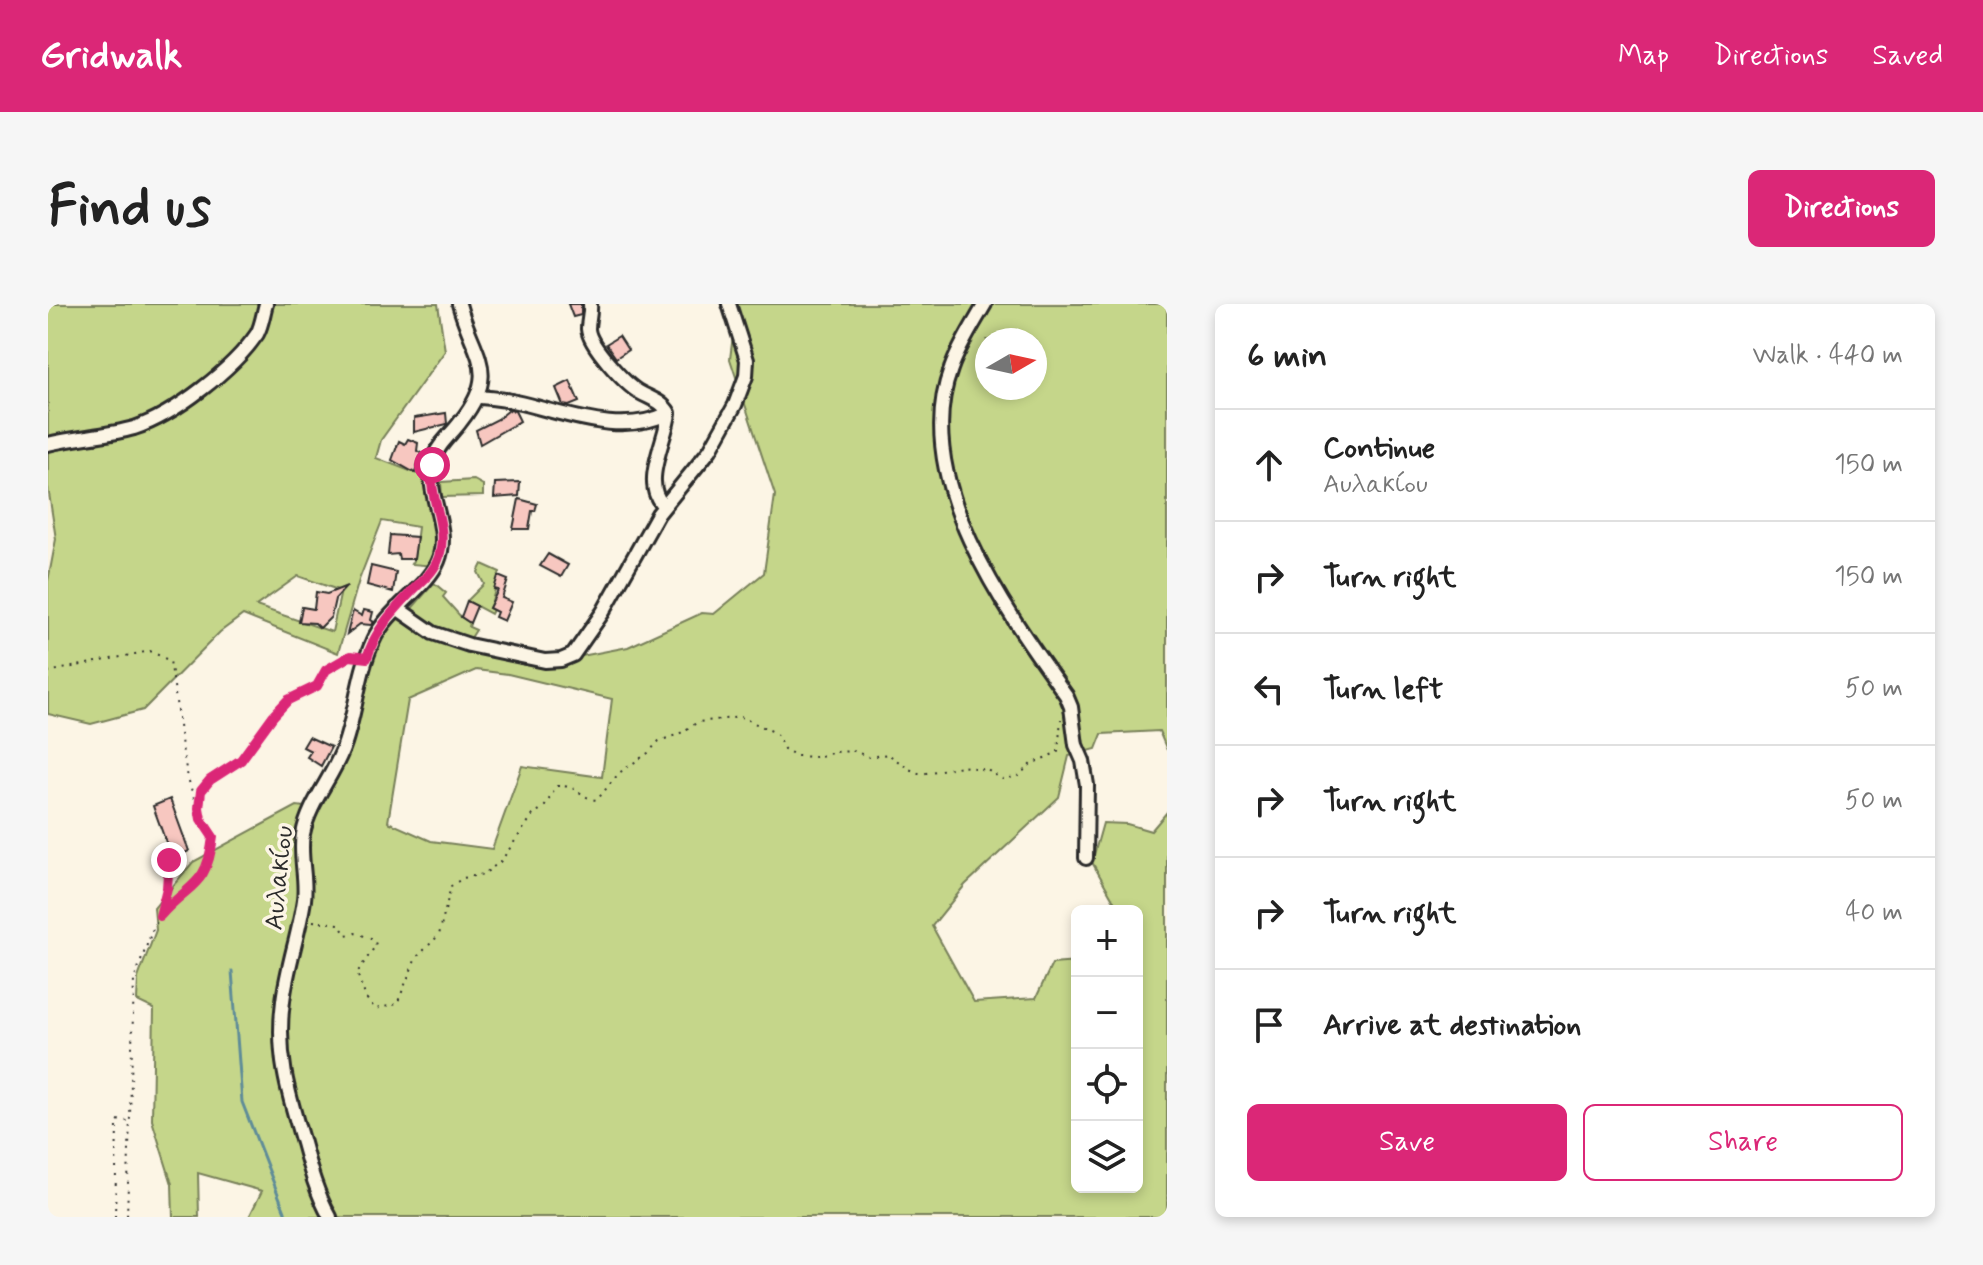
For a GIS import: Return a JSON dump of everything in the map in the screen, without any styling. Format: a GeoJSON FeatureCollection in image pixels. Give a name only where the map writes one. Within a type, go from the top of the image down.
{"type":"FeatureCollection","features":[{"type":"Feature","properties":{"kind":"street"},"geometry":{"type":"LineString","coordinates":[[48,444],[73,437],[114,433],[166,414],[193,396],[247,346],[259,331],[266,304]]}},
{"type":"Feature","properties":{"kind":"street"},"geometry":{"type":"LineString","coordinates":[[459,304],[479,354],[482,374],[479,397],[516,401],[566,415],[633,425],[653,421],[669,413]]}},
{"type":"Feature","properties":{"kind":"street"},"geometry":{"type":"LineString","coordinates":[[590,304],[588,332],[617,373],[635,390],[664,404],[669,413],[654,482],[656,499],[664,506]]}},
{"type":"Feature","properties":{"kind":"street"},"geometry":{"type":"LineString","coordinates":[[397,608],[433,633],[467,644],[545,661],[573,655],[585,641],[664,506],[710,450],[735,405],[746,376],[747,360],[729,304]]}},
{"type":"Feature","properties":{"kind":"street"},"geometry":{"type":"LineString","coordinates":[[985,304],[950,370],[942,412],[944,469],[963,527],[990,578],[1071,707],[1076,745],[1083,761],[1087,785],[1086,858]]}},
{"type":"Feature","properties":{"kind":"street","name":"Αυλακίου"},"geometry":{"type":"LineString","coordinates":[[330,1217],[315,1185],[288,1095],[282,1063],[280,1027],[283,996],[306,888],[303,832],[341,755],[367,658],[378,632],[439,559],[442,532],[431,489],[433,462],[440,446],[479,397]]}},
{"type":"Feature","properties":{"kind":"path"},"geometry":{"type":"LineString","coordinates":[[48,672],[150,651],[170,661],[191,788],[201,819],[213,837],[210,861],[200,880],[160,916]]}},
{"type":"Feature","properties":{"kind":"path"},"geometry":{"type":"LineString","coordinates":[[199,808],[201,791],[210,780],[241,760],[288,700],[317,686],[326,670],[342,659],[350,656],[367,658]]}},
{"type":"Feature","properties":{"kind":"path"},"geometry":{"type":"LineString","coordinates":[[300,921],[339,924],[346,935],[355,933],[374,939],[376,945],[357,973],[366,998],[375,1009],[388,1008],[397,1004],[416,958],[439,935],[451,886],[463,878],[484,874],[501,861],[557,786],[571,785],[590,799],[597,800],[619,773],[648,753],[659,741],[679,734],[698,722],[741,717],[776,733],[784,749],[797,756],[816,757],[854,751],[869,757],[888,754],[921,774],[961,766],[987,770],[1002,779],[1017,777],[1031,764],[1058,752],[1062,714]]}},
{"type":"Feature","properties":{"kind":"path"},"geometry":{"type":"LineString","coordinates":[[127,1217],[134,980],[160,916],[171,855]]}},
{"type":"Feature","properties":{"kind":"path"},"geometry":{"type":"LineString","coordinates":[[115,1217],[117,1125],[119,1120],[129,1121]]}},
{"type":"Feature","properties":{"kind":"green space"},"geometry":{"type":"Polygon","coordinates":[[[48,304],[438,304],[445,351],[381,440],[376,458],[431,479],[438,511],[435,566],[411,564],[418,527],[382,521],[359,580],[338,653],[243,615],[220,632],[143,710],[91,724],[48,714],[48,581],[56,539],[48,487],[48,304]],[[298,576],[256,606],[332,632],[341,591],[298,576]]]}},
{"type":"Feature","properties":{"kind":"green space"},"geometry":{"type":"Polygon","coordinates":[[[737,304],[1167,304],[1167,750],[1159,731],[1102,734],[1096,749],[1069,756],[1059,797],[965,885],[932,926],[974,1002],[1036,998],[1052,964],[1071,962],[1071,1193],[1143,1193],[1143,905],[1111,905],[1114,901],[1092,862],[1103,823],[1127,824],[1151,831],[1167,812],[1167,1217],[249,1217],[262,1191],[198,1173],[199,1217],[173,1217],[172,1184],[152,1120],[154,1009],[137,1001],[138,978],[156,930],[154,908],[193,862],[297,806],[313,808],[342,755],[374,641],[397,608],[408,613],[434,583],[446,593],[443,597],[461,617],[470,623],[469,627],[476,630],[467,644],[561,660],[628,647],[702,613],[714,614],[764,573],[775,495],[730,359],[737,304]],[[476,670],[408,700],[388,822],[431,841],[492,849],[522,766],[602,777],[612,699],[508,674],[476,670]]]}},
{"type":"Feature","properties":{"kind":"green space"},"geometry":{"type":"Polygon","coordinates":[[[474,480],[483,485],[483,496],[442,497],[441,482],[474,480]]]}},
{"type":"Feature","properties":{"kind":"green space"},"geometry":{"type":"Polygon","coordinates":[[[482,564],[500,572],[489,608],[493,610],[491,614],[467,601],[484,584],[478,572],[482,564]]]}},
{"type":"Feature","properties":{"kind":"building"},"geometry":{"type":"Polygon","coordinates":[[[568,304],[581,304],[581,315],[573,317],[568,304]]]}},
{"type":"Feature","properties":{"kind":"building"},"geometry":{"type":"Polygon","coordinates":[[[619,336],[628,350],[616,358],[606,344],[619,336]]]}},
{"type":"Feature","properties":{"kind":"building"},"geometry":{"type":"Polygon","coordinates":[[[570,381],[579,402],[569,406],[563,405],[556,388],[570,381]]]}},
{"type":"Feature","properties":{"kind":"building"},"geometry":{"type":"Polygon","coordinates":[[[509,410],[515,411],[520,421],[480,444],[476,430],[509,410]]]}},
{"type":"Feature","properties":{"kind":"building"},"geometry":{"type":"Polygon","coordinates":[[[446,413],[447,424],[414,432],[414,418],[446,413]]]}},
{"type":"Feature","properties":{"kind":"building"},"geometry":{"type":"Polygon","coordinates":[[[408,439],[418,443],[417,451],[421,453],[415,473],[392,460],[399,441],[405,444],[408,439]]]}},
{"type":"Feature","properties":{"kind":"building"},"geometry":{"type":"Polygon","coordinates":[[[520,482],[519,496],[494,498],[495,483],[520,482]]]}},
{"type":"Feature","properties":{"kind":"building"},"geometry":{"type":"Polygon","coordinates":[[[519,499],[537,504],[535,511],[532,511],[529,529],[513,529],[519,499]]]}},
{"type":"Feature","properties":{"kind":"building"},"geometry":{"type":"Polygon","coordinates":[[[390,535],[417,537],[414,559],[399,559],[398,554],[388,555],[390,535]]]}},
{"type":"Feature","properties":{"kind":"building"},"geometry":{"type":"Polygon","coordinates":[[[548,554],[568,565],[561,577],[540,566],[548,554]]]}},
{"type":"Feature","properties":{"kind":"building"},"geometry":{"type":"Polygon","coordinates":[[[371,566],[396,572],[393,592],[367,585],[371,566]]]}},
{"type":"Feature","properties":{"kind":"building"},"geometry":{"type":"Polygon","coordinates":[[[498,576],[508,580],[502,598],[512,602],[504,621],[495,617],[497,612],[489,608],[498,590],[494,589],[498,576]]]}},
{"type":"Feature","properties":{"kind":"building"},"geometry":{"type":"Polygon","coordinates":[[[347,586],[335,599],[331,617],[320,628],[315,623],[299,622],[302,607],[314,609],[316,592],[327,594],[347,586]]]}},
{"type":"Feature","properties":{"kind":"building"},"geometry":{"type":"Polygon","coordinates":[[[467,601],[477,606],[470,623],[461,617],[467,601]]]}},
{"type":"Feature","properties":{"kind":"building"},"geometry":{"type":"Polygon","coordinates":[[[364,610],[373,612],[371,620],[374,622],[371,625],[360,624],[347,634],[353,611],[362,616],[364,610]]]}},
{"type":"Feature","properties":{"kind":"building"},"geometry":{"type":"Polygon","coordinates":[[[309,737],[331,747],[321,766],[307,757],[311,751],[303,747],[309,737]]]}},
{"type":"Feature","properties":{"kind":"building"},"geometry":{"type":"Polygon","coordinates":[[[170,799],[189,851],[172,859],[153,806],[170,799]]]}},
{"type":"Feature","properties":{"kind":"waterway"},"geometry":{"type":"LineString","coordinates":[[232,971],[242,1102],[287,1217]]}},
{"type":"Feature","properties":{"kind":"route"},"geometry":{"type":"LineString","coordinates":[[169,860],[167,888],[160,916],[200,880],[210,861],[213,837],[201,819],[201,791],[210,780],[241,760],[288,700],[317,686],[326,670],[342,659],[350,656],[367,658],[383,623],[435,566],[439,559],[442,532],[431,489],[432,465]]}}]}
